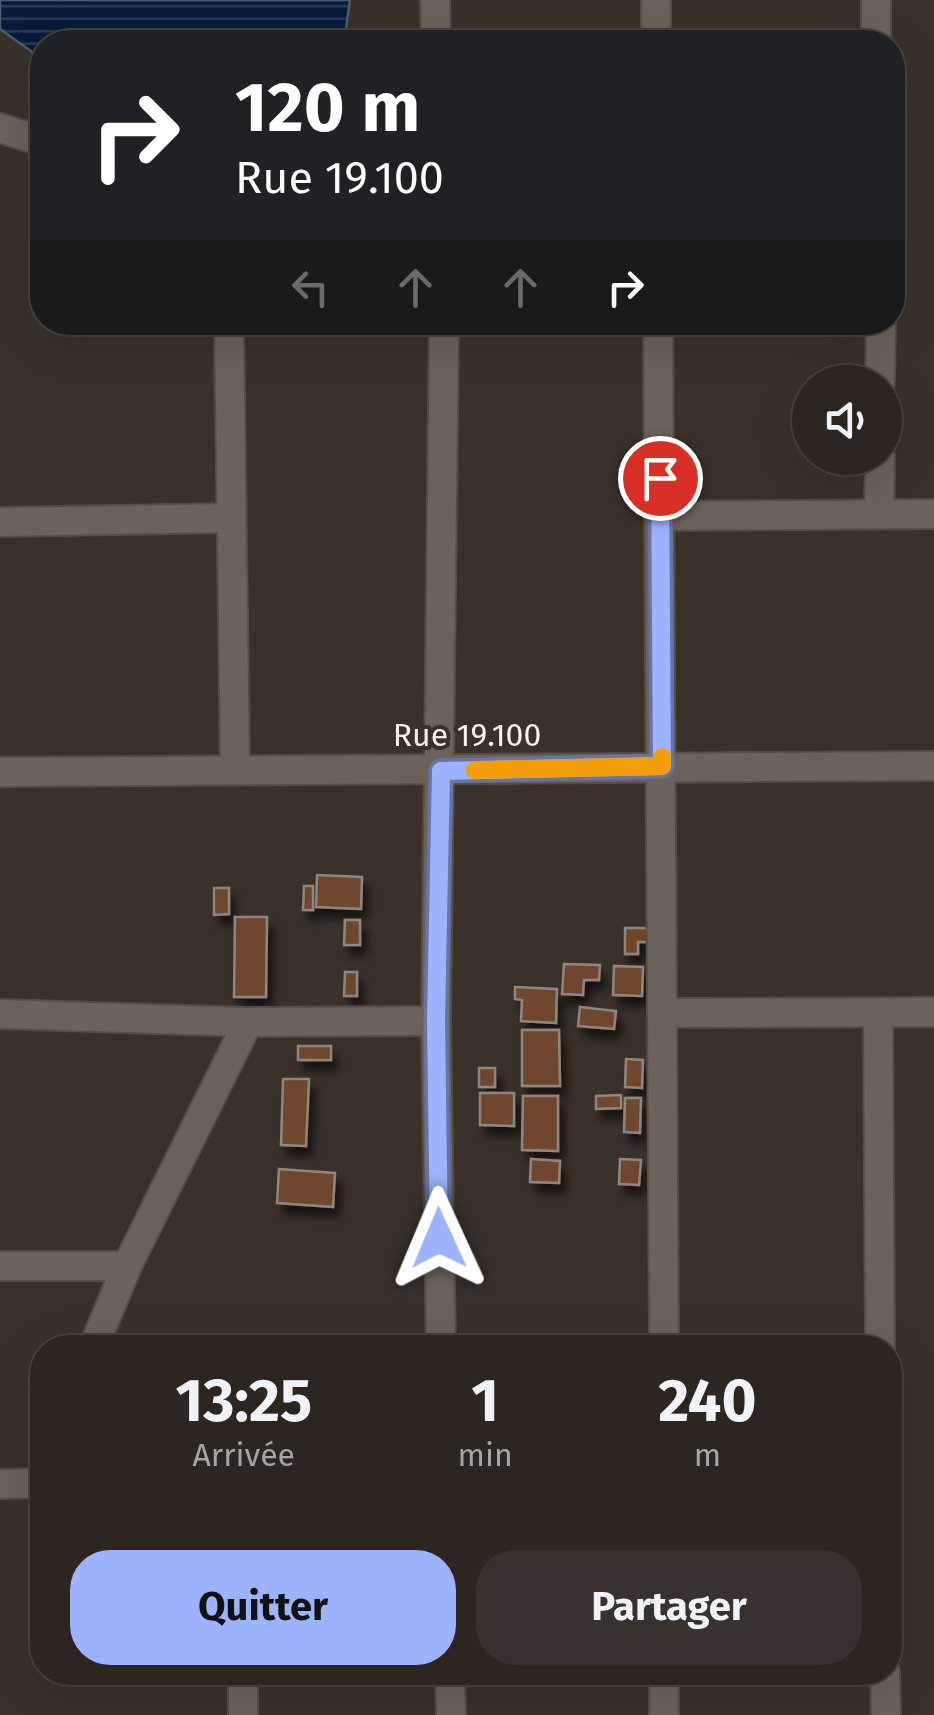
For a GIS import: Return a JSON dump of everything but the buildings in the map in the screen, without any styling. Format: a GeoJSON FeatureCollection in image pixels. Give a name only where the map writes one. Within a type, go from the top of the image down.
{"type":"FeatureCollection","features":[{"type":"Feature","properties":{"kind":"street"},"geometry":{"type":"LineString","coordinates":[[435,0],[436,30]]}},
{"type":"Feature","properties":{"kind":"street"},"geometry":{"type":"LineString","coordinates":[[656,0],[656,30]]}},
{"type":"Feature","properties":{"kind":"street"},"geometry":{"type":"LineString","coordinates":[[876,0],[876,30]]}},
{"type":"Feature","properties":{"kind":"street"},"geometry":{"type":"LineString","coordinates":[[0,128],[30,137]]}},
{"type":"Feature","properties":{"kind":"street"},"geometry":{"type":"LineString","coordinates":[[229,335],[235,768]]}},
{"type":"Feature","properties":{"kind":"street"},"geometry":{"type":"LineString","coordinates":[[441,1335],[436,1021],[444,335]]}},
{"type":"Feature","properties":{"kind":"street"},"geometry":{"type":"LineString","coordinates":[[655,335],[660,516],[664,1335]]}},
{"type":"Feature","properties":{"kind":"street"},"geometry":{"type":"LineString","coordinates":[[880,365],[881,335]]}},
{"type":"Feature","properties":{"kind":"street"},"geometry":{"type":"LineString","coordinates":[[879,514],[880,475]]}},
{"type":"Feature","properties":{"kind":"street"},"geometry":{"type":"LineString","coordinates":[[660,516],[934,514]]}},
{"type":"Feature","properties":{"kind":"street"},"geometry":{"type":"LineString","coordinates":[[0,522],[230,518]]}},
{"type":"Feature","properties":{"kind":"street","name":"Rue 19.100"},"geometry":{"type":"LineString","coordinates":[[0,772],[934,766]]}},
{"type":"Feature","properties":{"kind":"street"},"geometry":{"type":"LineString","coordinates":[[664,1013],[934,1012]]}},
{"type":"Feature","properties":{"kind":"street"},"geometry":{"type":"LineString","coordinates":[[878,1013],[880,1335]]}},
{"type":"Feature","properties":{"kind":"street"},"geometry":{"type":"LineString","coordinates":[[0,1014],[248,1022],[436,1021]]}},
{"type":"Feature","properties":{"kind":"street"},"geometry":{"type":"LineString","coordinates":[[98,1335],[127,1266],[248,1022]]}},
{"type":"Feature","properties":{"kind":"street"},"geometry":{"type":"LineString","coordinates":[[0,1266],[127,1266]]}},
{"type":"Feature","properties":{"kind":"street"},"geometry":{"type":"LineString","coordinates":[[0,1484],[30,1480]]}},
{"type":"Feature","properties":{"kind":"street"},"geometry":{"type":"LineString","coordinates":[[243,1685],[243,1715]]}},
{"type":"Feature","properties":{"kind":"street"},"geometry":{"type":"LineString","coordinates":[[450,1685],[451,1715]]}},
{"type":"Feature","properties":{"kind":"street"},"geometry":{"type":"LineString","coordinates":[[664,1685],[664,1715]]}},
{"type":"Feature","properties":{"kind":"street"},"geometry":{"type":"LineString","coordinates":[[885,1685],[886,1715]]}},
{"type":"Feature","properties":{"kind":"water"},"geometry":{"type":"Polygon","coordinates":[[[0,0],[350,0],[346,30],[30,30],[30,50],[0,29],[0,0]]]}},
{"type":"Feature","properties":{"kind":"slow traffic"},"geometry":{"type":"LineString","coordinates":[[475,770],[662,766],[662,757]]}},
{"type":"Feature","properties":{"kind":"route"},"geometry":{"type":"LineString","coordinates":[[439,1238],[436,1021],[441,771],[662,766],[660,478]]}}]}
